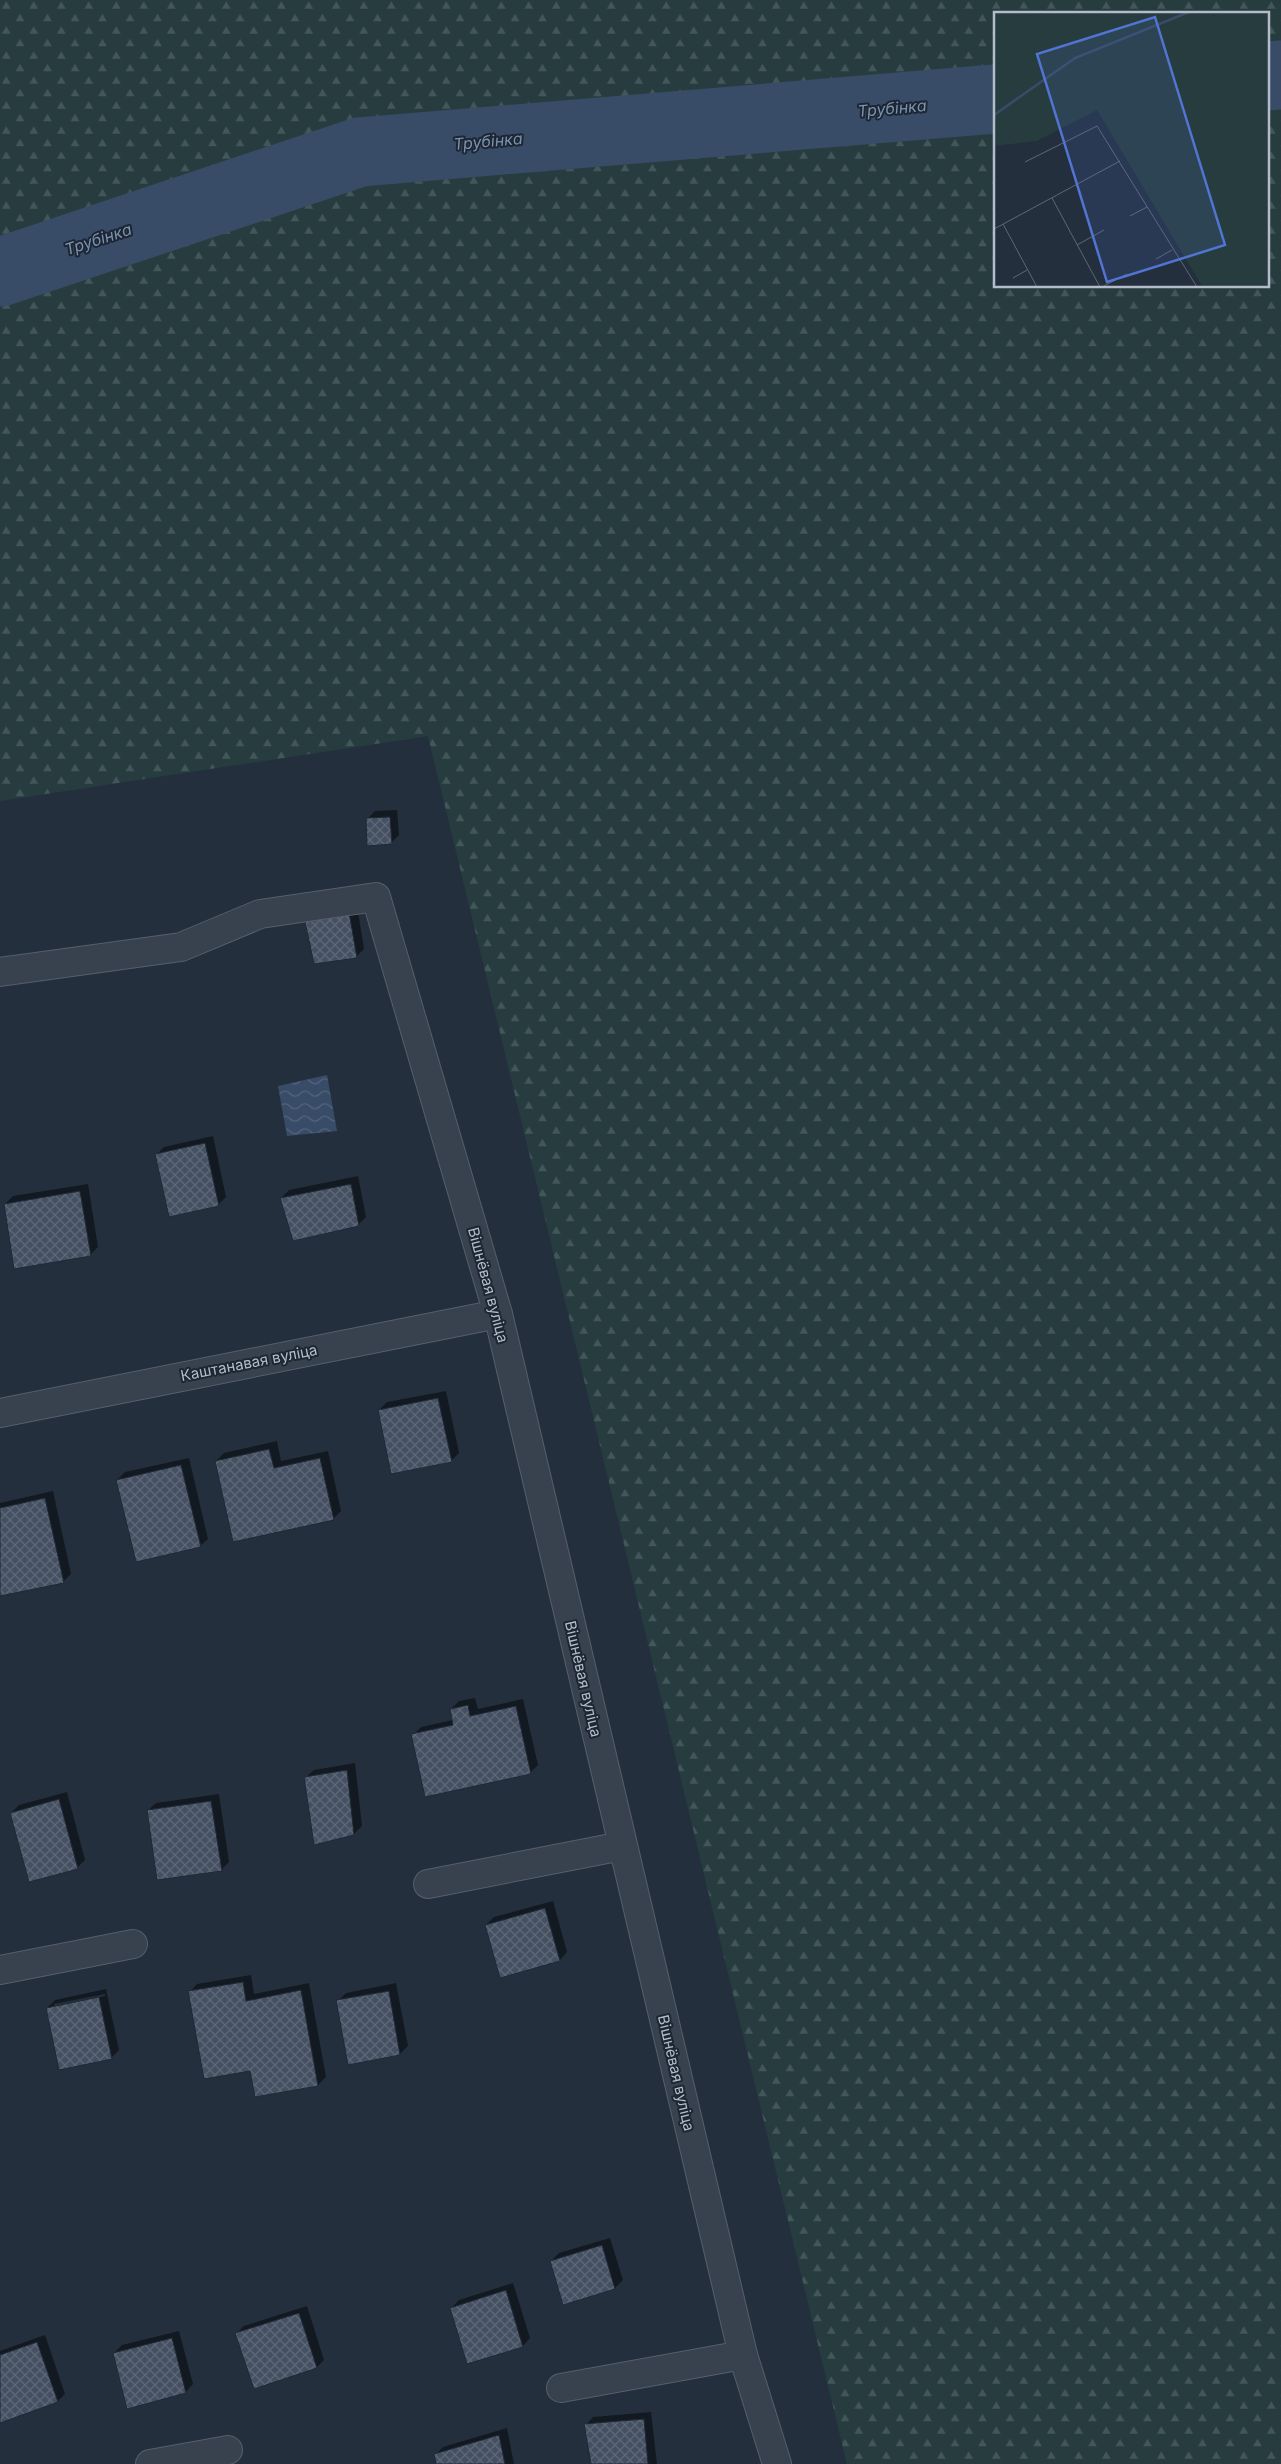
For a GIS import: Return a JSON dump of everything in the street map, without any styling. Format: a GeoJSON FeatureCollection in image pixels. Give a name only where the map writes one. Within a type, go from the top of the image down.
{"type":"FeatureCollection","features":[{"type":"Feature","properties":{"kind":"street","name":"Вішнёвая вуліца"},"geometry":{"type":"LineString","coordinates":[[0,972],[181,947],[260,914],[376,898],[498,1314],[743,2355],[777,2464]]}},
{"type":"Feature","properties":{"kind":"street","name":"Каштанавая вуліца"},"geometry":{"type":"LineString","coordinates":[[0,1413],[498,1314]]}},
{"type":"Feature","properties":{"kind":"street"},"geometry":{"type":"LineString","coordinates":[[428,1884],[622,1846]]}},
{"type":"Feature","properties":{"kind":"street"},"geometry":{"type":"LineString","coordinates":[[0,1970],[133,1944]]}},
{"type":"Feature","properties":{"kind":"street"},"geometry":{"type":"LineString","coordinates":[[561,2388],[743,2355]]}},
{"type":"Feature","properties":{"kind":"street"},"geometry":{"type":"LineString","coordinates":[[150,2464],[228,2450]]}},
{"type":"Feature","properties":{"kind":"green space"},"geometry":{"type":"Polygon","coordinates":[[[0,0],[1281,0],[1281,2464],[847,2464],[428,736],[0,801],[0,0]]]}},
{"type":"Feature","properties":{"kind":"water"},"geometry":{"type":"Polygon","coordinates":[[[327,1075],[337,1131],[287,1136],[278,1086],[327,1075]]]}},
{"type":"Feature","properties":{"kind":"building"},"geometry":{"type":"Polygon","coordinates":[[[390,817],[392,844],[367,846],[366,818],[390,817]]]}},
{"type":"Feature","properties":{"kind":"building"},"geometry":{"type":"Polygon","coordinates":[[[349,912],[357,958],[314,964],[305,922],[349,912]]]}},
{"type":"Feature","properties":{"kind":"building"},"geometry":{"type":"Polygon","coordinates":[[[205,1143],[219,1206],[169,1217],[155,1154],[205,1143]]]}},
{"type":"Feature","properties":{"kind":"building"},"geometry":{"type":"Polygon","coordinates":[[[351,1184],[359,1226],[293,1241],[280,1198],[351,1184]]]}},
{"type":"Feature","properties":{"kind":"building"},"geometry":{"type":"Polygon","coordinates":[[[80,1191],[91,1256],[14,1269],[4,1204],[80,1191]]]}},
{"type":"Feature","properties":{"kind":"building"},"geometry":{"type":"Polygon","coordinates":[[[438,1398],[452,1462],[391,1474],[378,1410],[438,1398]]]}},
{"type":"Feature","properties":{"kind":"building"},"geometry":{"type":"Polygon","coordinates":[[[269,1449],[274,1468],[320,1458],[334,1520],[233,1542],[215,1461],[269,1449]]]}},
{"type":"Feature","properties":{"kind":"building"},"geometry":{"type":"Polygon","coordinates":[[[181,1465],[201,1547],[136,1562],[116,1480],[181,1465]]]}},
{"type":"Feature","properties":{"kind":"building"},"geometry":{"type":"Polygon","coordinates":[[[45,1498],[64,1583],[0,1596],[0,1508],[45,1498]]]}},
{"type":"Feature","properties":{"kind":"building"},"geometry":{"type":"Polygon","coordinates":[[[468,1705],[470,1716],[516,1706],[531,1774],[425,1797],[411,1734],[453,1725],[450,1709],[468,1705]]]}},
{"type":"Feature","properties":{"kind":"building"},"geometry":{"type":"Polygon","coordinates":[[[347,1770],[354,1835],[314,1845],[304,1777],[347,1770]]]}},
{"type":"Feature","properties":{"kind":"building"},"geometry":{"type":"Polygon","coordinates":[[[59,1799],[78,1869],[29,1882],[10,1813],[59,1799]]]}},
{"type":"Feature","properties":{"kind":"building"},"geometry":{"type":"Polygon","coordinates":[[[211,1801],[222,1871],[157,1880],[147,1810],[211,1801]]]}},
{"type":"Feature","properties":{"kind":"building"},"geometry":{"type":"Polygon","coordinates":[[[545,1908],[560,1961],[500,1978],[485,1925],[545,1908]]]}},
{"type":"Feature","properties":{"kind":"building"},"geometry":{"type":"Polygon","coordinates":[[[243,1982],[246,2001],[301,1990],[318,2086],[255,2097],[250,2071],[204,2079],[188,1991],[243,1982]]]}},
{"type":"Feature","properties":{"kind":"building"},"geometry":{"type":"Polygon","coordinates":[[[389,1991],[400,2055],[348,2065],[336,2000],[389,1991]]]}},
{"type":"Feature","properties":{"kind":"building"},"geometry":{"type":"Polygon","coordinates":[[[99,1997],[112,2059],[59,2070],[46,2008],[99,1997]]]}},
{"type":"Feature","properties":{"kind":"building"},"geometry":{"type":"Polygon","coordinates":[[[602,2245],[615,2289],[563,2305],[550,2261],[602,2245]]]}},
{"type":"Feature","properties":{"kind":"building"},"geometry":{"type":"Polygon","coordinates":[[[506,2290],[523,2347],[467,2364],[450,2308],[506,2290]]]}},
{"type":"Feature","properties":{"kind":"building"},"geometry":{"type":"Polygon","coordinates":[[[299,2313],[317,2368],[254,2389],[235,2333],[299,2313]]]}},
{"type":"Feature","properties":{"kind":"building"},"geometry":{"type":"Polygon","coordinates":[[[172,2338],[186,2393],[127,2409],[113,2353],[172,2338]]]}},
{"type":"Feature","properties":{"kind":"building"},"geometry":{"type":"Polygon","coordinates":[[[37,2342],[58,2402],[0,2423],[0,2355],[37,2342]]]}},
{"type":"Feature","properties":{"kind":"building"},"geometry":{"type":"Polygon","coordinates":[[[644,2419],[648,2464],[591,2464],[584,2424],[644,2419]]]}},
{"type":"Feature","properties":{"kind":"building"},"geometry":{"type":"Polygon","coordinates":[[[499,2435],[505,2464],[436,2464],[434,2454],[499,2435]]]}},
{"type":"Feature","properties":{"kind":"waterway","name":"Трубінка"},"geometry":{"type":"LineString","coordinates":[[1268,76],[1281,75]]}},
{"type":"Feature","properties":{"kind":"waterway","name":"Трубінка"},"geometry":{"type":"LineString","coordinates":[[0,272],[360,152],[994,99]]}}]}
